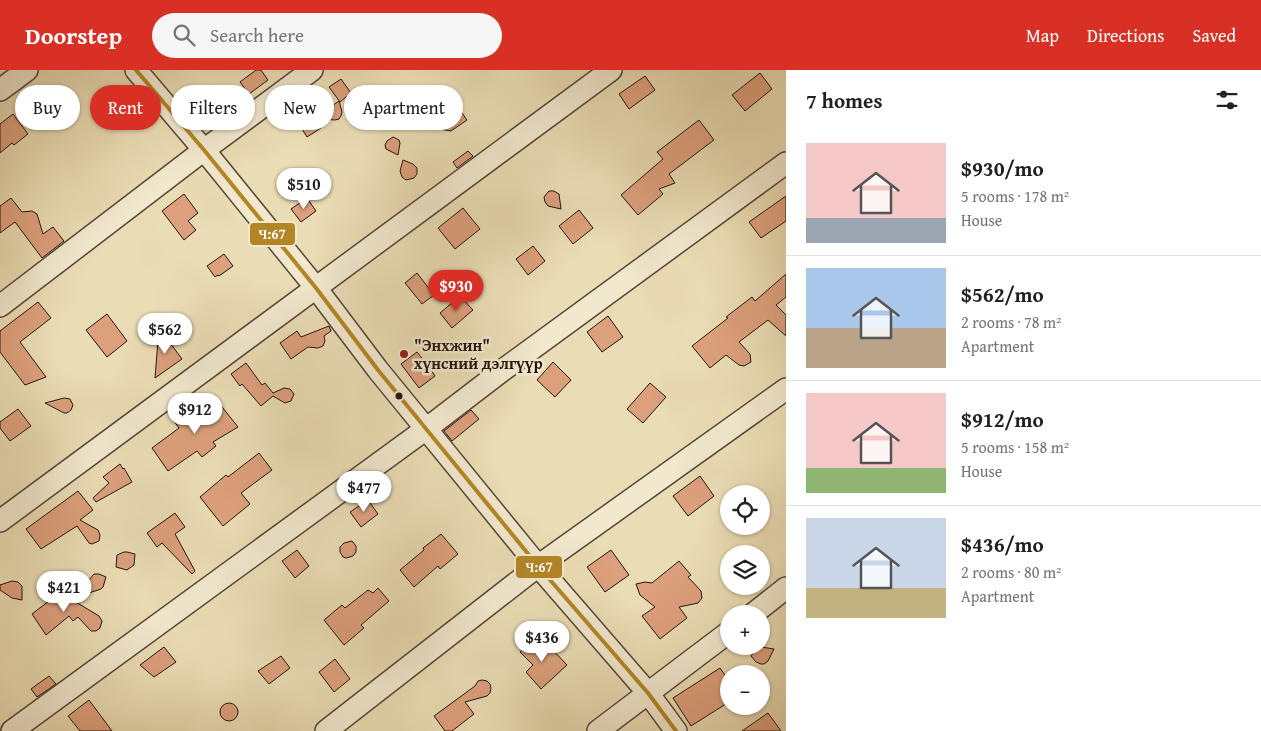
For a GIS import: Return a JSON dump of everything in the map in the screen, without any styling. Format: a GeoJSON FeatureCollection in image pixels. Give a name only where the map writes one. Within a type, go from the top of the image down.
{"type":"FeatureCollection","features":[{"type":"Feature","properties":{"kind":"street"},"geometry":{"type":"LineString","coordinates":[[0,90],[27,70]]}},
{"type":"Feature","properties":{"kind":"street"},"geometry":{"type":"LineString","coordinates":[[136,70],[316,288],[426,430],[538,566],[648,693],[676,731]]}},
{"type":"Feature","properties":{"kind":"street"},"geometry":{"type":"LineString","coordinates":[[0,306],[312,70]]}},
{"type":"Feature","properties":{"kind":"street"},"geometry":{"type":"LineString","coordinates":[[0,521],[611,70]]}},
{"type":"Feature","properties":{"kind":"street"},"geometry":{"type":"LineString","coordinates":[[12,731],[426,430],[503,370],[786,164]]}},
{"type":"Feature","properties":{"kind":"street"},"geometry":{"type":"LineString","coordinates":[[326,731],[538,566],[786,388]]}},
{"type":"Feature","properties":{"kind":"street"},"geometry":{"type":"LineString","coordinates":[[764,605],[786,588]]}},
{"type":"Feature","properties":{"kind":"street"},"geometry":{"type":"LineString","coordinates":[[598,731],[720,639]]}},
{"type":"Feature","properties":{"kind":"building"},"geometry":{"type":"Polygon","coordinates":[[[256,70],[261,70],[268,80],[255,90],[255,85],[242,85],[240,82],[256,70]]]}},
{"type":"Feature","properties":{"kind":"building"},"geometry":{"type":"Polygon","coordinates":[[[760,73],[772,89],[745,111],[732,95],[760,73]]]}},
{"type":"Feature","properties":{"kind":"building"},"geometry":{"type":"Polygon","coordinates":[[[645,76],[655,90],[629,109],[619,94],[645,76]]]}},
{"type":"Feature","properties":{"kind":"building"},"geometry":{"type":"Polygon","coordinates":[[[341,79],[345,85],[344,99],[340,102],[334,94],[334,85],[332,85],[341,79]]]}},
{"type":"Feature","properties":{"kind":"building"},"geometry":{"type":"Polygon","coordinates":[[[339,101],[342,112],[339,119],[335,120],[334,120],[334,104],[339,101]]]}},
{"type":"Feature","properties":{"kind":"building"},"geometry":{"type":"Polygon","coordinates":[[[13,114],[15,117],[15,130],[25,130],[28,134],[14,145],[12,143],[0,153],[0,124],[13,114]]]}},
{"type":"Feature","properties":{"kind":"building"},"geometry":{"type":"Polygon","coordinates":[[[463,114],[467,120],[463,123],[463,114]]]}},
{"type":"Feature","properties":{"kind":"building"},"geometry":{"type":"Polygon","coordinates":[[[699,120],[714,140],[669,174],[675,183],[659,189],[663,194],[638,215],[621,195],[663,159],[657,152],[699,120]]]}},
{"type":"Feature","properties":{"kind":"building"},"geometry":{"type":"Polygon","coordinates":[[[303,130],[318,130],[307,137],[303,130]]]}},
{"type":"Feature","properties":{"kind":"building"},"geometry":{"type":"Polygon","coordinates":[[[393,137],[399,140],[400,143],[398,155],[386,149],[387,141],[393,137]]]}},
{"type":"Feature","properties":{"kind":"building"},"geometry":{"type":"Polygon","coordinates":[[[468,151],[473,156],[457,168],[453,162],[468,151]]]}},
{"type":"Feature","properties":{"kind":"building"},"geometry":{"type":"Polygon","coordinates":[[[403,160],[417,168],[417,174],[414,178],[406,180],[402,177],[400,171],[403,160]]]}},
{"type":"Feature","properties":{"kind":"building"},"geometry":{"type":"Polygon","coordinates":[[[549,191],[559,194],[561,209],[548,206],[545,202],[544,197],[549,191]]]}},
{"type":"Feature","properties":{"kind":"building"},"geometry":{"type":"Polygon","coordinates":[[[184,194],[198,213],[188,221],[196,230],[184,240],[162,211],[184,194]]]}},
{"type":"Feature","properties":{"kind":"building"},"geometry":{"type":"Polygon","coordinates":[[[786,196],[786,221],[761,238],[749,222],[786,196]]]}},
{"type":"Feature","properties":{"kind":"building"},"geometry":{"type":"Polygon","coordinates":[[[11,198],[22,212],[32,211],[37,214],[43,234],[53,227],[64,241],[42,258],[15,222],[0,233],[0,206],[11,198]]]}},
{"type":"Feature","properties":{"kind":"building"},"geometry":{"type":"Polygon","coordinates":[[[307,198],[316,211],[301,222],[291,209],[307,198]]]}},
{"type":"Feature","properties":{"kind":"building"},"geometry":{"type":"Polygon","coordinates":[[[463,208],[480,229],[455,249],[438,228],[463,208]]]}},
{"type":"Feature","properties":{"kind":"building"},"geometry":{"type":"Polygon","coordinates":[[[579,210],[593,228],[573,244],[559,226],[579,210]]]}},
{"type":"Feature","properties":{"kind":"building"},"geometry":{"type":"Polygon","coordinates":[[[533,246],[545,261],[528,275],[516,259],[533,246]]]}},
{"type":"Feature","properties":{"kind":"building"},"geometry":{"type":"Polygon","coordinates":[[[224,254],[233,266],[215,277],[207,266],[224,254]]]}},
{"type":"Feature","properties":{"kind":"building"},"geometry":{"type":"Polygon","coordinates":[[[417,273],[434,295],[422,304],[405,283],[417,273]]]}},
{"type":"Feature","properties":{"kind":"building"},"geometry":{"type":"Polygon","coordinates":[[[786,274],[786,297],[776,305],[786,315],[786,336],[768,320],[739,342],[750,354],[751,362],[744,366],[739,365],[726,355],[710,368],[692,346],[752,297],[755,301],[786,274]]]}},
{"type":"Feature","properties":{"kind":"building"},"geometry":{"type":"Polygon","coordinates":[[[460,296],[473,310],[452,328],[440,313],[460,296]]]}},
{"type":"Feature","properties":{"kind":"building"},"geometry":{"type":"Polygon","coordinates":[[[38,302],[51,318],[20,342],[46,377],[25,385],[0,352],[0,331],[38,302]]]}},
{"type":"Feature","properties":{"kind":"building"},"geometry":{"type":"Polygon","coordinates":[[[107,314],[127,341],[107,357],[86,330],[107,314]]]}},
{"type":"Feature","properties":{"kind":"building"},"geometry":{"type":"Polygon","coordinates":[[[608,316],[623,337],[602,352],[587,332],[608,316]]]}},
{"type":"Feature","properties":{"kind":"building"},"geometry":{"type":"Polygon","coordinates":[[[329,326],[331,331],[324,336],[323,346],[318,348],[308,347],[291,359],[280,343],[297,331],[301,337],[329,326]]]}},
{"type":"Feature","properties":{"kind":"building"},"geometry":{"type":"Polygon","coordinates":[[[159,328],[182,359],[155,378],[159,328]]]}},
{"type":"Feature","properties":{"kind":"building"},"geometry":{"type":"Polygon","coordinates":[[[417,352],[435,376],[419,388],[401,364],[417,352]]]}},
{"type":"Feature","properties":{"kind":"building"},"geometry":{"type":"Polygon","coordinates":[[[553,362],[571,380],[555,397],[537,380],[553,362]]]}},
{"type":"Feature","properties":{"kind":"building"},"geometry":{"type":"Polygon","coordinates":[[[246,363],[262,385],[265,383],[273,393],[284,388],[290,389],[294,394],[291,401],[285,403],[273,396],[261,406],[242,384],[240,386],[231,374],[246,363]]]}},
{"type":"Feature","properties":{"kind":"building"},"geometry":{"type":"Polygon","coordinates":[[[650,383],[666,397],[643,423],[627,409],[650,383]]]}},
{"type":"Feature","properties":{"kind":"building"},"geometry":{"type":"Polygon","coordinates":[[[64,398],[70,399],[73,405],[67,413],[45,403],[64,398]]]}},
{"type":"Feature","properties":{"kind":"building"},"geometry":{"type":"Polygon","coordinates":[[[215,398],[238,427],[213,442],[216,446],[202,457],[197,451],[168,471],[152,448],[179,428],[174,421],[188,412],[191,416],[215,398]]]}},
{"type":"Feature","properties":{"kind":"building"},"geometry":{"type":"Polygon","coordinates":[[[18,409],[31,426],[10,441],[0,428],[0,422],[18,409]]]}},
{"type":"Feature","properties":{"kind":"building"},"geometry":{"type":"Polygon","coordinates":[[[471,410],[479,419],[452,441],[444,431],[471,410]]]}},
{"type":"Feature","properties":{"kind":"building"},"geometry":{"type":"Polygon","coordinates":[[[259,453],[272,470],[241,493],[250,504],[223,526],[200,497],[226,475],[228,477],[259,453]]]}},
{"type":"Feature","properties":{"kind":"building"},"geometry":{"type":"Polygon","coordinates":[[[120,464],[132,482],[96,502],[93,498],[109,483],[103,477],[120,464]]]}},
{"type":"Feature","properties":{"kind":"building"},"geometry":{"type":"Polygon","coordinates":[[[700,476],[714,496],[688,516],[673,496],[700,476]]]}},
{"type":"Feature","properties":{"kind":"building"},"geometry":{"type":"Polygon","coordinates":[[[78,491],[93,510],[80,520],[98,530],[100,535],[99,541],[92,544],[89,543],[77,526],[41,549],[26,529],[78,491]]]}},
{"type":"Feature","properties":{"kind":"building"},"geometry":{"type":"Polygon","coordinates":[[[368,500],[378,514],[361,527],[350,512],[368,500]]]}},
{"type":"Feature","properties":{"kind":"building"},"geometry":{"type":"Polygon","coordinates":[[[175,513],[185,527],[175,534],[195,571],[192,574],[162,543],[157,547],[147,533],[175,513]]]}},
{"type":"Feature","properties":{"kind":"building"},"geometry":{"type":"Polygon","coordinates":[[[441,534],[458,554],[440,569],[438,566],[414,587],[400,570],[441,534]]]}},
{"type":"Feature","properties":{"kind":"building"},"geometry":{"type":"Polygon","coordinates":[[[352,541],[356,546],[356,552],[353,556],[343,557],[340,547],[344,543],[352,541]]]}},
{"type":"Feature","properties":{"kind":"building"},"geometry":{"type":"Polygon","coordinates":[[[297,550],[309,566],[295,578],[282,561],[297,550]]]}},
{"type":"Feature","properties":{"kind":"building"},"geometry":{"type":"Polygon","coordinates":[[[611,550],[629,575],[605,592],[587,567],[611,550]]]}},
{"type":"Feature","properties":{"kind":"building"},"geometry":{"type":"Polygon","coordinates":[[[124,552],[135,554],[134,565],[127,570],[116,567],[117,555],[124,552]]]}},
{"type":"Feature","properties":{"kind":"building"},"geometry":{"type":"Polygon","coordinates":[[[679,561],[691,575],[688,577],[701,591],[702,598],[698,603],[679,607],[687,618],[660,639],[642,616],[655,607],[640,595],[636,584],[652,583],[679,561]]]}},
{"type":"Feature","properties":{"kind":"building"},"geometry":{"type":"Polygon","coordinates":[[[94,574],[106,577],[103,587],[74,598],[94,574]]]}},
{"type":"Feature","properties":{"kind":"building"},"geometry":{"type":"Polygon","coordinates":[[[12,581],[18,582],[22,586],[22,600],[12,598],[0,590],[0,585],[12,581]]]}},
{"type":"Feature","properties":{"kind":"building"},"geometry":{"type":"Polygon","coordinates":[[[46,584],[99,616],[102,621],[100,628],[96,631],[91,631],[78,617],[73,621],[69,616],[46,635],[32,614],[54,597],[46,584]]]}},
{"type":"Feature","properties":{"kind":"building"},"geometry":{"type":"Polygon","coordinates":[[[378,588],[389,601],[361,625],[364,628],[344,645],[324,620],[342,605],[345,608],[368,590],[373,593],[378,588]]]}},
{"type":"Feature","properties":{"kind":"building"},"geometry":{"type":"Polygon","coordinates":[[[536,637],[549,651],[551,648],[567,665],[541,689],[526,672],[533,665],[520,652],[536,637]]]}},
{"type":"Feature","properties":{"kind":"building"},"geometry":{"type":"Polygon","coordinates":[[[164,647],[176,662],[154,677],[140,665],[164,647]]]}},
{"type":"Feature","properties":{"kind":"building"},"geometry":{"type":"Polygon","coordinates":[[[770,648],[774,649],[768,661],[764,664],[756,662],[751,656],[770,655],[770,648]]]}},
{"type":"Feature","properties":{"kind":"building"},"geometry":{"type":"Polygon","coordinates":[[[281,656],[290,668],[269,684],[258,671],[281,656]]]}},
{"type":"Feature","properties":{"kind":"building"},"geometry":{"type":"Polygon","coordinates":[[[335,659],[350,679],[334,692],[319,672],[335,659]]]}},
{"type":"Feature","properties":{"kind":"building"},"geometry":{"type":"Polygon","coordinates":[[[720,668],[720,708],[691,726],[673,698],[720,668]]]}},
{"type":"Feature","properties":{"kind":"building"},"geometry":{"type":"Polygon","coordinates":[[[49,676],[56,684],[37,697],[31,689],[49,676]]]}},
{"type":"Feature","properties":{"kind":"building"},"geometry":{"type":"Polygon","coordinates":[[[482,680],[490,684],[490,693],[487,696],[465,702],[474,714],[452,731],[445,731],[434,716],[475,686],[478,681],[482,680]]]}},
{"type":"Feature","properties":{"kind":"building"},"geometry":{"type":"Polygon","coordinates":[[[89,700],[112,731],[80,731],[68,716],[89,700]]]}},
{"type":"Feature","properties":{"kind":"building"},"geometry":{"type":"Polygon","coordinates":[[[225,703],[233,703],[238,708],[236,719],[225,721],[220,716],[220,708],[225,703]]]}},
{"type":"Feature","properties":{"kind":"building"},"geometry":{"type":"Polygon","coordinates":[[[765,715],[769,715],[781,731],[742,731],[765,715]]]}},
{"type":"Feature","properties":{"kind":"transit line","name":"Ч:67"},"geometry":{"type":"LineString","coordinates":[[136,70],[316,288],[378,370],[538,566],[648,693],[676,731]]}},
{"type":"Feature","properties":{"kind":"place","name":"\"Энхжин\" хүнсний дэлгүүр"},"geometry":{"type":"Point","coordinates":[404,354]}}]}
